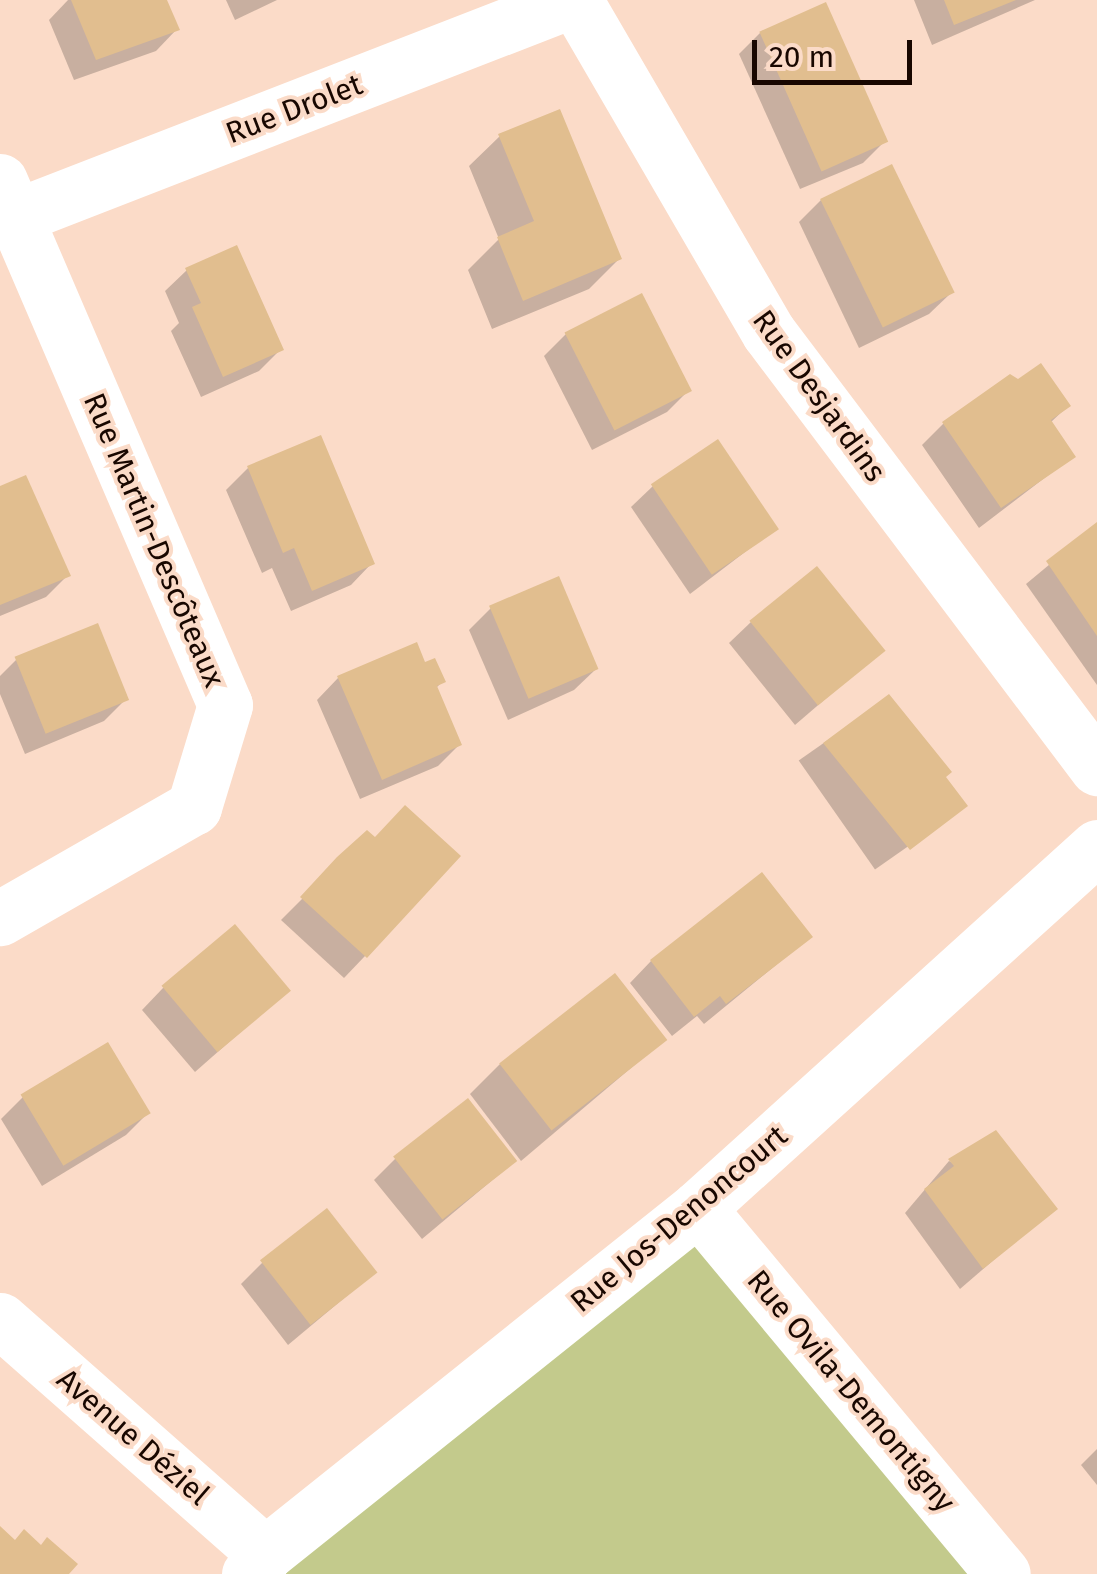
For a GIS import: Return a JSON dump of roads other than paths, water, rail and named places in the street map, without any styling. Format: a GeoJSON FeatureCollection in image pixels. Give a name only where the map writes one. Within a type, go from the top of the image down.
{"type":"FeatureCollection","features":[{"type":"Feature","properties":{"kind":"street","name":"Rue Drolet"},"geometry":{"type":"LineString","coordinates":[[7,199],[574,0]]}},
{"type":"Feature","properties":{"kind":"street","name":"Rue Desjardins"},"geometry":{"type":"LineString","coordinates":[[574,0],[769,333],[1097,768]]}},
{"type":"Feature","properties":{"kind":"street","name":"Rue Martin-Descôteaux"},"geometry":{"type":"LineString","coordinates":[[0,918],[194,807],[225,705],[7,199]]}},
{"type":"Feature","properties":{"kind":"street","name":"Rue Jos-Denoncourt"},"geometry":{"type":"LineString","coordinates":[[257,1564],[698,1208],[1097,847]]}},
{"type":"Feature","properties":{"kind":"street","name":"Rue Ovila-Demontigny"},"geometry":{"type":"LineString","coordinates":[[698,1208],[1003,1574]]}},
{"type":"Feature","properties":{"kind":"street","name":"Avenue Déziel"},"geometry":{"type":"LineString","coordinates":[[0,1320],[257,1564]]}}]}
